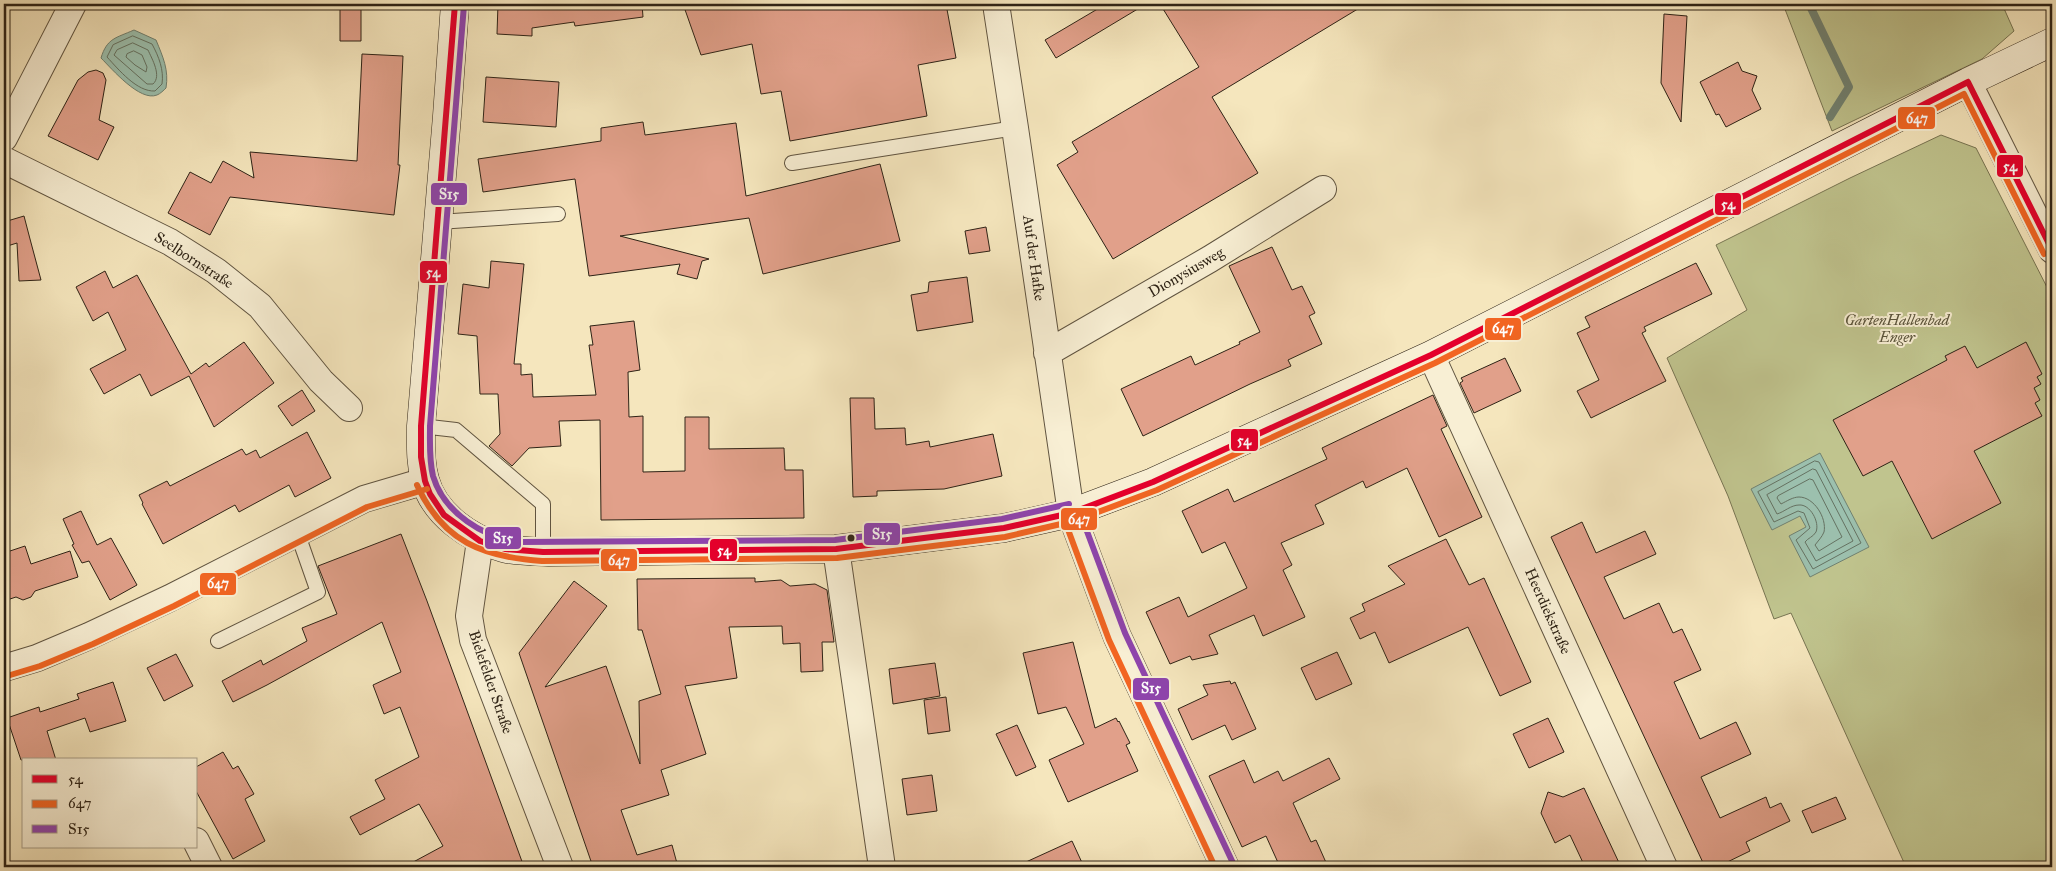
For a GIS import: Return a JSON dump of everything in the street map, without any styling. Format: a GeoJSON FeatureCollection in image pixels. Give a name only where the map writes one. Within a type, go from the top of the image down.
{"type":"FeatureCollection","features":[{"type":"Feature","properties":{"kind":"main road"},"geometry":{"type":"LineString","coordinates":[[454,4],[420,457],[430,494],[444,515],[480,541],[505,549],[542,552],[836,549],[1004,528],[1071,513],[1152,482],[1431,355],[1968,82],[2052,42]]}},
{"type":"Feature","properties":{"kind":"main road"},"geometry":{"type":"LineString","coordinates":[[1071,513],[1117,636],[1226,867]]}},
{"type":"Feature","properties":{"kind":"street"},"geometry":{"type":"LineString","coordinates":[[4,138],[74,4]]}},
{"type":"Feature","properties":{"kind":"street","name":"Auf der Hafke"},"geometry":{"type":"LineString","coordinates":[[996,4],[1071,513]]}},
{"type":"Feature","properties":{"kind":"street"},"geometry":{"type":"LineString","coordinates":[[1968,82],[2052,250]]}},
{"type":"Feature","properties":{"kind":"street","name":"Seelbornstraße"},"geometry":{"type":"LineString","coordinates":[[4,160],[170,242],[216,271],[260,306],[321,382],[350,408]]}},
{"type":"Feature","properties":{"kind":"street","name":"Dionysiusweg"},"geometry":{"type":"LineString","coordinates":[[1047,353],[1210,259],[1323,189]]}},
{"type":"Feature","properties":{"kind":"street","name":"Heerdiekstraße"},"geometry":{"type":"LineString","coordinates":[[1431,355],[1664,867]]}},
{"type":"Feature","properties":{"kind":"street"},"geometry":{"type":"LineString","coordinates":[[4,668],[37,658],[170,598],[364,499],[425,481]]}},
{"type":"Feature","properties":{"kind":"street","name":"Bielefelder Straße"},"geometry":{"type":"LineString","coordinates":[[480,541],[469,616],[473,640],[560,867]]}},
{"type":"Feature","properties":{"kind":"street"},"geometry":{"type":"LineString","coordinates":[[836,549],[882,867]]}},
{"type":"Feature","properties":{"kind":"street"},"geometry":{"type":"LineString","coordinates":[[198,845],[210,867]]}},
{"type":"Feature","properties":{"kind":"lane"},"geometry":{"type":"LineString","coordinates":[[792,164],[1015,128]]}},
{"type":"Feature","properties":{"kind":"lane"},"geometry":{"type":"LineString","coordinates":[[438,222],[558,214]]}},
{"type":"Feature","properties":{"kind":"lane"},"geometry":{"type":"LineString","coordinates":[[421,426],[456,430],[544,504],[542,552]]}},
{"type":"Feature","properties":{"kind":"lane"},"geometry":{"type":"LineString","coordinates":[[218,641],[318,592],[297,532]]}},
{"type":"Feature","properties":{"kind":"green space"},"geometry":{"type":"Polygon","coordinates":[[[1783,4],[2002,4],[2014,31],[1982,59],[1832,131],[1783,4]]]}},
{"type":"Feature","properties":{"kind":"green space","name":"GartenHallenbad Enger"},"geometry":{"type":"Polygon","coordinates":[[[1941,135],[1976,148],[2052,297],[2052,867],[1906,867],[1791,613],[1774,619],[1728,496],[1667,358],[1747,310],[1716,245],[1941,135]]]}},
{"type":"Feature","properties":{"kind":"water"},"geometry":{"type":"Polygon","coordinates":[[[134,30],[156,40],[163,58],[167,75],[166,88],[157,95],[150,96],[135,89],[101,58],[109,42],[134,30]]]}},
{"type":"Feature","properties":{"kind":"water"},"geometry":{"type":"Polygon","coordinates":[[[1820,453],[1869,547],[1810,577],[1789,536],[1806,527],[1800,516],[1772,530],[1751,489],[1820,453]]]}},
{"type":"Feature","properties":{"kind":"building"},"geometry":{"type":"Polygon","coordinates":[[[498,4],[642,4],[643,17],[575,26],[574,22],[532,28],[532,36],[497,34],[498,4]]]}},
{"type":"Feature","properties":{"kind":"building"},"geometry":{"type":"Polygon","coordinates":[[[683,4],[946,4],[956,58],[918,65],[927,116],[790,141],[781,91],[761,94],[752,44],[701,55],[683,4]]]}},
{"type":"Feature","properties":{"kind":"building"},"geometry":{"type":"Polygon","coordinates":[[[1106,4],[1146,4],[1056,58],[1045,40],[1106,4]]]}},
{"type":"Feature","properties":{"kind":"building"},"geometry":{"type":"Polygon","coordinates":[[[1160,4],[1366,4],[1212,97],[1258,173],[1113,259],[1057,165],[1078,152],[1072,142],[1199,67],[1160,4]]]}},
{"type":"Feature","properties":{"kind":"building"},"geometry":{"type":"Polygon","coordinates":[[[340,5],[361,5],[361,41],[340,41],[340,5]]]}},
{"type":"Feature","properties":{"kind":"building"},"geometry":{"type":"Polygon","coordinates":[[[1664,14],[1687,16],[1681,122],[1661,83],[1664,14]]]}},
{"type":"Feature","properties":{"kind":"building"},"geometry":{"type":"Polygon","coordinates":[[[362,54],[403,56],[398,165],[400,165],[394,215],[230,197],[210,235],[168,213],[190,172],[211,183],[223,161],[254,178],[250,152],[357,161],[362,54]]]}},
{"type":"Feature","properties":{"kind":"building"},"geometry":{"type":"Polygon","coordinates":[[[1738,62],[1742,71],[1757,76],[1752,90],[1761,109],[1726,127],[1719,114],[1716,115],[1700,82],[1738,62]]]}},
{"type":"Feature","properties":{"kind":"building"},"geometry":{"type":"Polygon","coordinates":[[[96,70],[103,73],[106,80],[99,120],[114,127],[98,160],[48,136],[78,80],[88,72],[96,70]]]}},
{"type":"Feature","properties":{"kind":"building"},"geometry":{"type":"Polygon","coordinates":[[[486,77],[559,82],[556,127],[483,122],[486,77]]]}},
{"type":"Feature","properties":{"kind":"building"},"geometry":{"type":"Polygon","coordinates":[[[643,122],[645,135],[736,123],[746,196],[880,164],[900,241],[763,274],[749,218],[620,236],[709,259],[702,261],[697,279],[677,274],[680,264],[589,276],[575,179],[483,192],[478,159],[601,141],[601,128],[643,122]]]}},
{"type":"Feature","properties":{"kind":"building"},"geometry":{"type":"Polygon","coordinates":[[[24,216],[41,280],[19,281],[17,243],[4,247],[4,222],[24,216]]]}},
{"type":"Feature","properties":{"kind":"building"},"geometry":{"type":"Polygon","coordinates":[[[986,227],[990,251],[969,254],[965,231],[986,227]]]}},
{"type":"Feature","properties":{"kind":"building"},"geometry":{"type":"Polygon","coordinates":[[[1272,247],[1292,290],[1302,286],[1315,313],[1309,316],[1322,344],[1288,360],[1291,366],[1143,436],[1121,389],[1191,356],[1195,365],[1240,344],[1239,342],[1260,332],[1229,266],[1272,247]]]}},
{"type":"Feature","properties":{"kind":"building"},"geometry":{"type":"Polygon","coordinates":[[[491,261],[524,264],[514,364],[521,364],[521,375],[532,374],[533,397],[596,395],[589,345],[593,345],[590,326],[634,321],[640,370],[628,372],[629,417],[643,416],[643,472],[685,471],[685,417],[709,417],[709,449],[784,448],[785,470],[803,470],[804,518],[601,520],[600,420],[559,421],[561,446],[529,448],[512,466],[489,446],[500,434],[498,394],[480,394],[477,336],[458,334],[463,284],[489,288],[491,261]]]}},
{"type":"Feature","properties":{"kind":"building"},"geometry":{"type":"Polygon","coordinates":[[[1696,263],[1712,294],[1644,327],[1646,331],[1642,333],[1666,381],[1591,418],[1577,391],[1599,380],[1577,333],[1590,327],[1585,317],[1696,263]]]}},
{"type":"Feature","properties":{"kind":"building"},"geometry":{"type":"Polygon","coordinates":[[[105,271],[113,288],[137,275],[191,374],[206,363],[209,367],[244,342],[274,383],[214,427],[189,376],[151,396],[140,374],[104,394],[90,369],[126,350],[108,312],[93,321],[76,287],[105,271]]]}},
{"type":"Feature","properties":{"kind":"building"},"geometry":{"type":"Polygon","coordinates":[[[967,277],[973,322],[917,331],[911,295],[928,292],[929,282],[967,277]]]}},
{"type":"Feature","properties":{"kind":"building"},"geometry":{"type":"Polygon","coordinates":[[[2026,342],[2042,374],[2037,377],[2041,384],[2034,388],[2040,400],[2035,403],[2042,416],[1974,451],[2001,503],[1932,539],[1892,461],[1863,476],[1833,420],[1947,360],[1945,356],[1965,346],[1977,368],[2026,342]]]}},
{"type":"Feature","properties":{"kind":"building"},"geometry":{"type":"Polygon","coordinates":[[[1505,358],[1521,391],[1474,413],[1460,383],[1463,381],[1461,378],[1505,358]]]}},
{"type":"Feature","properties":{"kind":"building"},"geometry":{"type":"Polygon","coordinates":[[[302,390],[315,411],[292,426],[278,406],[302,390]]]}},
{"type":"Feature","properties":{"kind":"building"},"geometry":{"type":"Polygon","coordinates":[[[1433,395],[1447,426],[1441,429],[1482,517],[1439,537],[1407,468],[1366,488],[1363,481],[1315,505],[1324,524],[1281,543],[1292,565],[1283,570],[1305,617],[1263,636],[1254,615],[1209,635],[1218,654],[1192,660],[1190,656],[1170,664],[1146,612],[1179,597],[1188,617],[1247,588],[1225,542],[1202,553],[1182,511],[1228,489],[1234,502],[1327,459],[1322,448],[1433,395]]]}},
{"type":"Feature","properties":{"kind":"building"},"geometry":{"type":"Polygon","coordinates":[[[850,398],[874,398],[875,429],[905,428],[906,445],[929,441],[930,447],[993,434],[1002,476],[944,489],[877,491],[877,496],[853,497],[850,398]]]}},
{"type":"Feature","properties":{"kind":"building"},"geometry":{"type":"Polygon","coordinates":[[[307,432],[331,478],[295,497],[289,485],[239,512],[235,505],[163,544],[139,495],[167,481],[170,486],[242,449],[246,455],[256,450],[260,458],[307,432]]]}},
{"type":"Feature","properties":{"kind":"building"},"geometry":{"type":"Polygon","coordinates":[[[81,511],[97,545],[111,538],[137,585],[110,600],[89,561],[82,563],[72,545],[74,544],[63,519],[81,511]]]}},
{"type":"Feature","properties":{"kind":"building"},"geometry":{"type":"Polygon","coordinates":[[[1582,522],[1596,553],[1645,531],[1656,554],[1604,577],[1624,619],[1659,603],[1673,633],[1682,629],[1701,670],[1674,682],[1700,739],[1736,722],[1751,754],[1701,777],[1720,818],[1766,797],[1770,808],[1781,803],[1790,821],[1746,842],[1750,851],[1717,867],[1705,867],[1551,537],[1582,522]]]}},
{"type":"Feature","properties":{"kind":"building"},"geometry":{"type":"Polygon","coordinates":[[[401,534],[524,867],[404,867],[443,846],[419,804],[360,835],[350,817],[385,799],[375,780],[419,757],[400,707],[384,714],[373,685],[401,672],[382,622],[233,702],[222,681],[261,660],[263,665],[307,641],[302,628],[337,614],[318,566],[401,534]]]}},
{"type":"Feature","properties":{"kind":"building"},"geometry":{"type":"Polygon","coordinates":[[[1446,539],[1469,585],[1484,578],[1531,682],[1500,696],[1468,627],[1389,663],[1375,632],[1360,639],[1350,618],[1365,611],[1362,604],[1405,584],[1388,566],[1446,539]]]}},
{"type":"Feature","properties":{"kind":"building"},"geometry":{"type":"Polygon","coordinates":[[[25,546],[31,564],[70,551],[78,577],[35,591],[31,597],[23,600],[16,597],[4,601],[4,553],[25,546]]]}},
{"type":"Feature","properties":{"kind":"building"},"geometry":{"type":"Polygon","coordinates":[[[755,578],[755,582],[781,580],[790,586],[815,584],[827,590],[834,642],[822,642],[823,671],[801,672],[800,643],[783,644],[782,626],[729,627],[737,678],[685,686],[706,754],[661,770],[669,795],[621,810],[637,855],[672,845],[678,867],[593,867],[519,653],[574,581],[607,606],[545,687],[606,666],[640,764],[639,701],[661,694],[642,630],[638,630],[637,579],[755,578]]]}},
{"type":"Feature","properties":{"kind":"building"},"geometry":{"type":"Polygon","coordinates":[[[1073,642],[1095,728],[1116,718],[1119,721],[1130,743],[1126,745],[1138,771],[1068,802],[1049,760],[1084,744],[1066,707],[1038,714],[1023,653],[1073,642]]]}},
{"type":"Feature","properties":{"kind":"building"},"geometry":{"type":"Polygon","coordinates":[[[1337,652],[1352,684],[1316,700],[1301,668],[1337,652]]]}},
{"type":"Feature","properties":{"kind":"building"},"geometry":{"type":"Polygon","coordinates":[[[176,654],[193,686],[164,701],[147,668],[176,654]]]}},
{"type":"Feature","properties":{"kind":"building"},"geometry":{"type":"Polygon","coordinates":[[[935,663],[940,696],[893,704],[889,669],[935,663]]]}},
{"type":"Feature","properties":{"kind":"building"},"geometry":{"type":"Polygon","coordinates":[[[1230,681],[1231,684],[1235,682],[1256,729],[1232,740],[1225,725],[1192,740],[1178,709],[1208,695],[1203,685],[1230,681]]]}},
{"type":"Feature","properties":{"kind":"building"},"geometry":{"type":"Polygon","coordinates":[[[113,682],[126,721],[90,732],[85,718],[47,731],[55,758],[22,758],[21,760],[7,718],[39,707],[40,712],[79,699],[77,694],[113,682]]]}},
{"type":"Feature","properties":{"kind":"building"},"geometry":{"type":"Polygon","coordinates":[[[946,697],[950,731],[928,734],[924,700],[946,697]]]}},
{"type":"Feature","properties":{"kind":"building"},"geometry":{"type":"Polygon","coordinates":[[[1548,718],[1564,752],[1529,768],[1513,734],[1548,718]]]}},
{"type":"Feature","properties":{"kind":"building"},"geometry":{"type":"Polygon","coordinates":[[[1017,725],[1036,767],[1016,776],[996,734],[1017,725]]]}},
{"type":"Feature","properties":{"kind":"building"},"geometry":{"type":"Polygon","coordinates":[[[223,752],[233,769],[238,766],[254,794],[245,799],[265,841],[233,859],[198,795],[198,766],[223,752]]]}},
{"type":"Feature","properties":{"kind":"building"},"geometry":{"type":"Polygon","coordinates":[[[1329,758],[1340,779],[1293,803],[1311,842],[1316,840],[1328,867],[1280,867],[1266,836],[1242,847],[1209,776],[1244,760],[1254,783],[1278,771],[1283,781],[1329,758]]]}},
{"type":"Feature","properties":{"kind":"building"},"geometry":{"type":"Polygon","coordinates":[[[932,775],[937,811],[907,815],[902,779],[932,775]]]}},
{"type":"Feature","properties":{"kind":"building"},"geometry":{"type":"Polygon","coordinates":[[[1584,788],[1621,867],[1585,867],[1570,835],[1555,843],[1541,813],[1548,792],[1563,797],[1584,788]]]}},
{"type":"Feature","properties":{"kind":"building"},"geometry":{"type":"Polygon","coordinates":[[[1836,797],[1846,819],[1812,833],[1802,811],[1836,797]]]}},
{"type":"Feature","properties":{"kind":"building"},"geometry":{"type":"Polygon","coordinates":[[[1072,841],[1084,867],[1015,867],[1072,841]]]}},
{"type":"Feature","properties":{"kind":"waterway"},"geometry":{"type":"LineString","coordinates":[[1809,4],[1849,87],[1830,117]]}},
{"type":"Feature","properties":{"kind":"transit line","name":"54"},"geometry":{"type":"LineString","coordinates":[[455,4],[421,426],[421,457],[425,481],[430,494],[444,515],[480,541],[505,549],[543,552],[836,549],[1004,528],[1071,513],[1153,482],[1431,355],[1968,82]]}},
{"type":"Feature","properties":{"kind":"transit line","name":"S15"},"geometry":{"type":"LineString","coordinates":[[464,5],[430,426],[430,458],[433,476],[438,489],[456,512],[480,529],[506,540],[520,542],[835,540],[1002,519],[1069,504]]}},
{"type":"Feature","properties":{"kind":"transit line","name":"54"},"geometry":{"type":"LineString","coordinates":[[1968,82],[2052,250]]}},
{"type":"Feature","properties":{"kind":"transit line","name":"647"},"geometry":{"type":"LineString","coordinates":[[417,485],[427,504],[439,520],[452,533],[467,543],[501,555],[542,561],[837,558],[1005,537],[1074,521],[1157,490],[1435,363],[1964,94],[2044,254]]}},
{"type":"Feature","properties":{"kind":"transit line","name":"647"},"geometry":{"type":"LineString","coordinates":[[7,676],[40,666],[93,644],[174,606],[367,507],[427,489]]}},
{"type":"Feature","properties":{"kind":"transit line","name":"S15"},"geometry":{"type":"LineString","coordinates":[[1079,510],[1125,633],[1233,863]]}},
{"type":"Feature","properties":{"kind":"transit line","name":"647"},"geometry":{"type":"LineString","coordinates":[[1063,516],[1109,640],[1215,867]]}}]}
